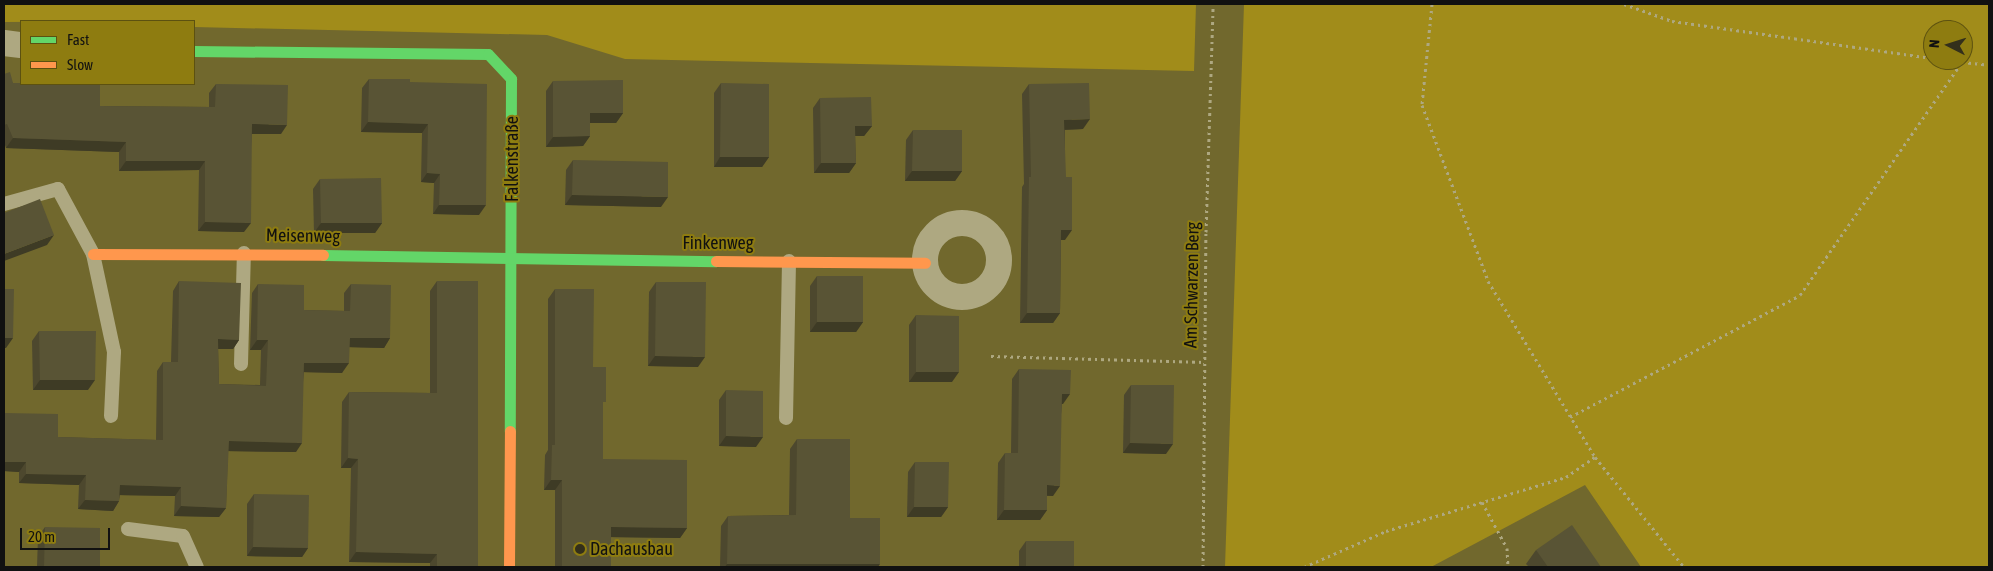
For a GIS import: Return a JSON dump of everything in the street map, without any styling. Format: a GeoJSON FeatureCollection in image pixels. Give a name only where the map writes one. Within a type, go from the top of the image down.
{"type":"FeatureCollection","features":[{"type":"Feature","properties":{"kind":"street"},"geometry":{"type":"LineString","coordinates":[[4,43],[20,45]]}},
{"type":"Feature","properties":{"kind":"street","name":"Falkenstraße"},"geometry":{"type":"LineString","coordinates":[[195,51],[488,54],[511,79],[512,260],[509,567]]}},
{"type":"Feature","properties":{"kind":"street","name":"Meisenweg"},"geometry":{"type":"LineString","coordinates":[[93,254],[244,253],[512,260]]}},
{"type":"Feature","properties":{"kind":"street","name":"Finkenweg"},"geometry":{"type":"LineString","coordinates":[[512,260],[924,263]]}},
{"type":"Feature","properties":{"kind":"lane"},"geometry":{"type":"LineString","coordinates":[[4,204],[58,189],[93,254],[114,352],[110,416]]}},
{"type":"Feature","properties":{"kind":"lane"},"geometry":{"type":"LineString","coordinates":[[241,364],[244,253]]}},
{"type":"Feature","properties":{"kind":"lane"},"geometry":{"type":"LineString","coordinates":[[786,418],[789,261]]}},
{"type":"Feature","properties":{"kind":"lane"},"geometry":{"type":"LineString","coordinates":[[128,530],[183,536],[197,567]]}},
{"type":"Feature","properties":{"kind":"path","name":"Am Schwarzen Berg"},"geometry":{"type":"LineString","coordinates":[[1203,567],[1206,232],[1213,4]]}},
{"type":"Feature","properties":{"kind":"path"},"geometry":{"type":"LineString","coordinates":[[1432,4],[1422,105],[1488,281],[1595,457],[1684,567]]}},
{"type":"Feature","properties":{"kind":"path"},"geometry":{"type":"LineString","coordinates":[[1624,4],[1672,21],[1923,57]]}},
{"type":"Feature","properties":{"kind":"path"},"geometry":{"type":"LineString","coordinates":[[1973,63],[1989,65]]}},
{"type":"Feature","properties":{"kind":"path"},"geometry":{"type":"LineString","coordinates":[[1570,417],[1800,295],[1956,70]]}},
{"type":"Feature","properties":{"kind":"path"},"geometry":{"type":"LineString","coordinates":[[991,356],[1205,362]]}},
{"type":"Feature","properties":{"kind":"path"},"geometry":{"type":"LineString","coordinates":[[1304,567],[1386,531],[1566,477],[1595,457]]}},
{"type":"Feature","properties":{"kind":"path"},"geometry":{"type":"LineString","coordinates":[[1482,502],[1507,548],[1508,567]]}},
{"type":"Feature","properties":{"kind":"shaded area"},"geometry":{"type":"Polygon","coordinates":[[[4,4],[1196,4],[1194,71],[625,59],[547,35],[195,27],[195,20],[20,20],[20,22],[4,22],[4,4]]]}},
{"type":"Feature","properties":{"kind":"shaded area"},"geometry":{"type":"Polygon","coordinates":[[[1244,4],[1989,4],[1989,567],[1641,567],[1585,485],[1431,567],[1225,567],[1244,4]]]}},
{"type":"Feature","properties":{"kind":"building"},"geometry":{"type":"Polygon","coordinates":[[[10,72],[13,83],[20,83],[20,85],[100,85],[100,106],[215,107],[216,84],[288,85],[287,125],[252,124],[251,223],[205,222],[205,161],[126,161],[126,142],[13,138],[7,124],[4,125],[4,74],[10,72]]]}},
{"type":"Feature","properties":{"kind":"building"},"geometry":{"type":"Polygon","coordinates":[[[369,79],[410,79],[410,82],[487,84],[486,205],[439,205],[440,174],[427,173],[428,124],[368,122],[369,79]]]}},
{"type":"Feature","properties":{"kind":"building"},"geometry":{"type":"Polygon","coordinates":[[[623,80],[623,113],[590,113],[590,136],[553,137],[553,81],[623,80]]]}},
{"type":"Feature","properties":{"kind":"building"},"geometry":{"type":"Polygon","coordinates":[[[721,83],[769,84],[769,157],[720,157],[721,83]]]}},
{"type":"Feature","properties":{"kind":"building"},"geometry":{"type":"Polygon","coordinates":[[[1089,83],[1090,119],[1064,120],[1066,177],[1072,177],[1072,230],[1061,230],[1060,313],[1027,313],[1029,177],[1031,177],[1029,84],[1089,83]]]}},
{"type":"Feature","properties":{"kind":"building"},"geometry":{"type":"Polygon","coordinates":[[[871,97],[872,126],[855,126],[856,163],[821,163],[820,98],[871,97]]]}},
{"type":"Feature","properties":{"kind":"building"},"geometry":{"type":"Polygon","coordinates":[[[913,130],[962,130],[962,171],[912,171],[913,130]]]}},
{"type":"Feature","properties":{"kind":"building"},"geometry":{"type":"Polygon","coordinates":[[[573,160],[668,162],[668,197],[572,195],[573,160]]]}},
{"type":"Feature","properties":{"kind":"building"},"geometry":{"type":"Polygon","coordinates":[[[381,178],[382,223],[321,223],[320,179],[381,178]]]}},
{"type":"Feature","properties":{"kind":"building"},"geometry":{"type":"Polygon","coordinates":[[[40,199],[54,235],[4,254],[4,213],[40,199]]]}},
{"type":"Feature","properties":{"kind":"building"},"geometry":{"type":"Polygon","coordinates":[[[817,276],[863,276],[863,322],[817,322],[817,276]]]}},
{"type":"Feature","properties":{"kind":"building"},"geometry":{"type":"Polygon","coordinates":[[[179,281],[241,283],[239,340],[218,339],[219,384],[266,386],[268,340],[257,340],[258,284],[304,285],[304,310],[350,311],[351,284],[391,285],[390,338],[350,338],[349,363],[304,363],[302,443],[229,441],[226,508],[181,506],[181,487],[120,485],[119,501],[85,500],[86,475],[26,474],[26,462],[4,462],[4,413],[58,414],[58,437],[163,440],[163,362],[178,362],[179,281]]]}},
{"type":"Feature","properties":{"kind":"building"},"geometry":{"type":"Polygon","coordinates":[[[437,281],[478,281],[478,567],[437,567],[437,554],[356,552],[358,459],[348,458],[349,392],[437,393],[437,281]]]}},
{"type":"Feature","properties":{"kind":"building"},"geometry":{"type":"Polygon","coordinates":[[[656,282],[706,282],[705,357],[655,356],[656,282]]]}},
{"type":"Feature","properties":{"kind":"building"},"geometry":{"type":"Polygon","coordinates":[[[4,289],[14,289],[13,338],[4,338],[4,289]]]}},
{"type":"Feature","properties":{"kind":"building"},"geometry":{"type":"Polygon","coordinates":[[[555,289],[594,289],[593,367],[606,367],[606,402],[603,402],[603,459],[687,460],[687,528],[611,527],[611,567],[562,567],[562,480],[551,480],[552,445],[555,445],[555,289]]]}},
{"type":"Feature","properties":{"kind":"building"},"geometry":{"type":"Polygon","coordinates":[[[916,315],[959,316],[959,372],[916,372],[916,315]]]}},
{"type":"Feature","properties":{"kind":"building"},"geometry":{"type":"Polygon","coordinates":[[[39,331],[96,331],[95,380],[40,380],[39,331]]]}},
{"type":"Feature","properties":{"kind":"building"},"geometry":{"type":"Polygon","coordinates":[[[1019,369],[1071,370],[1070,394],[1062,394],[1060,486],[1047,485],[1047,510],[1004,510],[1005,453],[1018,453],[1019,369]]]}},
{"type":"Feature","properties":{"kind":"building"},"geometry":{"type":"Polygon","coordinates":[[[1131,385],[1174,385],[1173,444],[1130,443],[1131,385]]]}},
{"type":"Feature","properties":{"kind":"building"},"geometry":{"type":"Polygon","coordinates":[[[726,390],[763,391],[763,437],[726,436],[726,390]]]}},
{"type":"Feature","properties":{"kind":"building"},"geometry":{"type":"Polygon","coordinates":[[[797,439],[850,439],[850,518],[880,518],[880,564],[727,564],[728,516],[796,515],[797,439]]]}},
{"type":"Feature","properties":{"kind":"building"},"geometry":{"type":"Polygon","coordinates":[[[915,462],[949,462],[948,507],[914,507],[915,462]]]}},
{"type":"Feature","properties":{"kind":"building"},"geometry":{"type":"Polygon","coordinates":[[[254,494],[309,495],[308,548],[253,547],[254,494]]]}},
{"type":"Feature","properties":{"kind":"building"},"geometry":{"type":"Polygon","coordinates":[[[1572,525],[1601,567],[1548,567],[1536,550],[1572,525]]]}},
{"type":"Feature","properties":{"kind":"building"},"geometry":{"type":"Polygon","coordinates":[[[45,527],[100,528],[100,567],[44,567],[45,527]]]}},
{"type":"Feature","properties":{"kind":"building"},"geometry":{"type":"Polygon","coordinates":[[[1026,541],[1074,541],[1074,567],[1026,567],[1026,541]]]}},
{"type":"Feature","properties":{"kind":"traffic: fast"},"geometry":{"type":"LineString","coordinates":[[195,51],[488,54],[511,79],[510,431]]}},
{"type":"Feature","properties":{"kind":"traffic: fast"},"geometry":{"type":"LineString","coordinates":[[323,255],[716,261]]}},
{"type":"Feature","properties":{"kind":"traffic: slow"},"geometry":{"type":"LineString","coordinates":[[93,254],[323,255]]}},
{"type":"Feature","properties":{"kind":"traffic: slow"},"geometry":{"type":"LineString","coordinates":[[716,261],[925,263]]}},
{"type":"Feature","properties":{"kind":"traffic: slow"},"geometry":{"type":"LineString","coordinates":[[509,567],[510,431]]}},
{"type":"Feature","properties":{"kind":"place","name":"Dachausbau"},"geometry":{"type":"Point","coordinates":[580,549]}}]}
